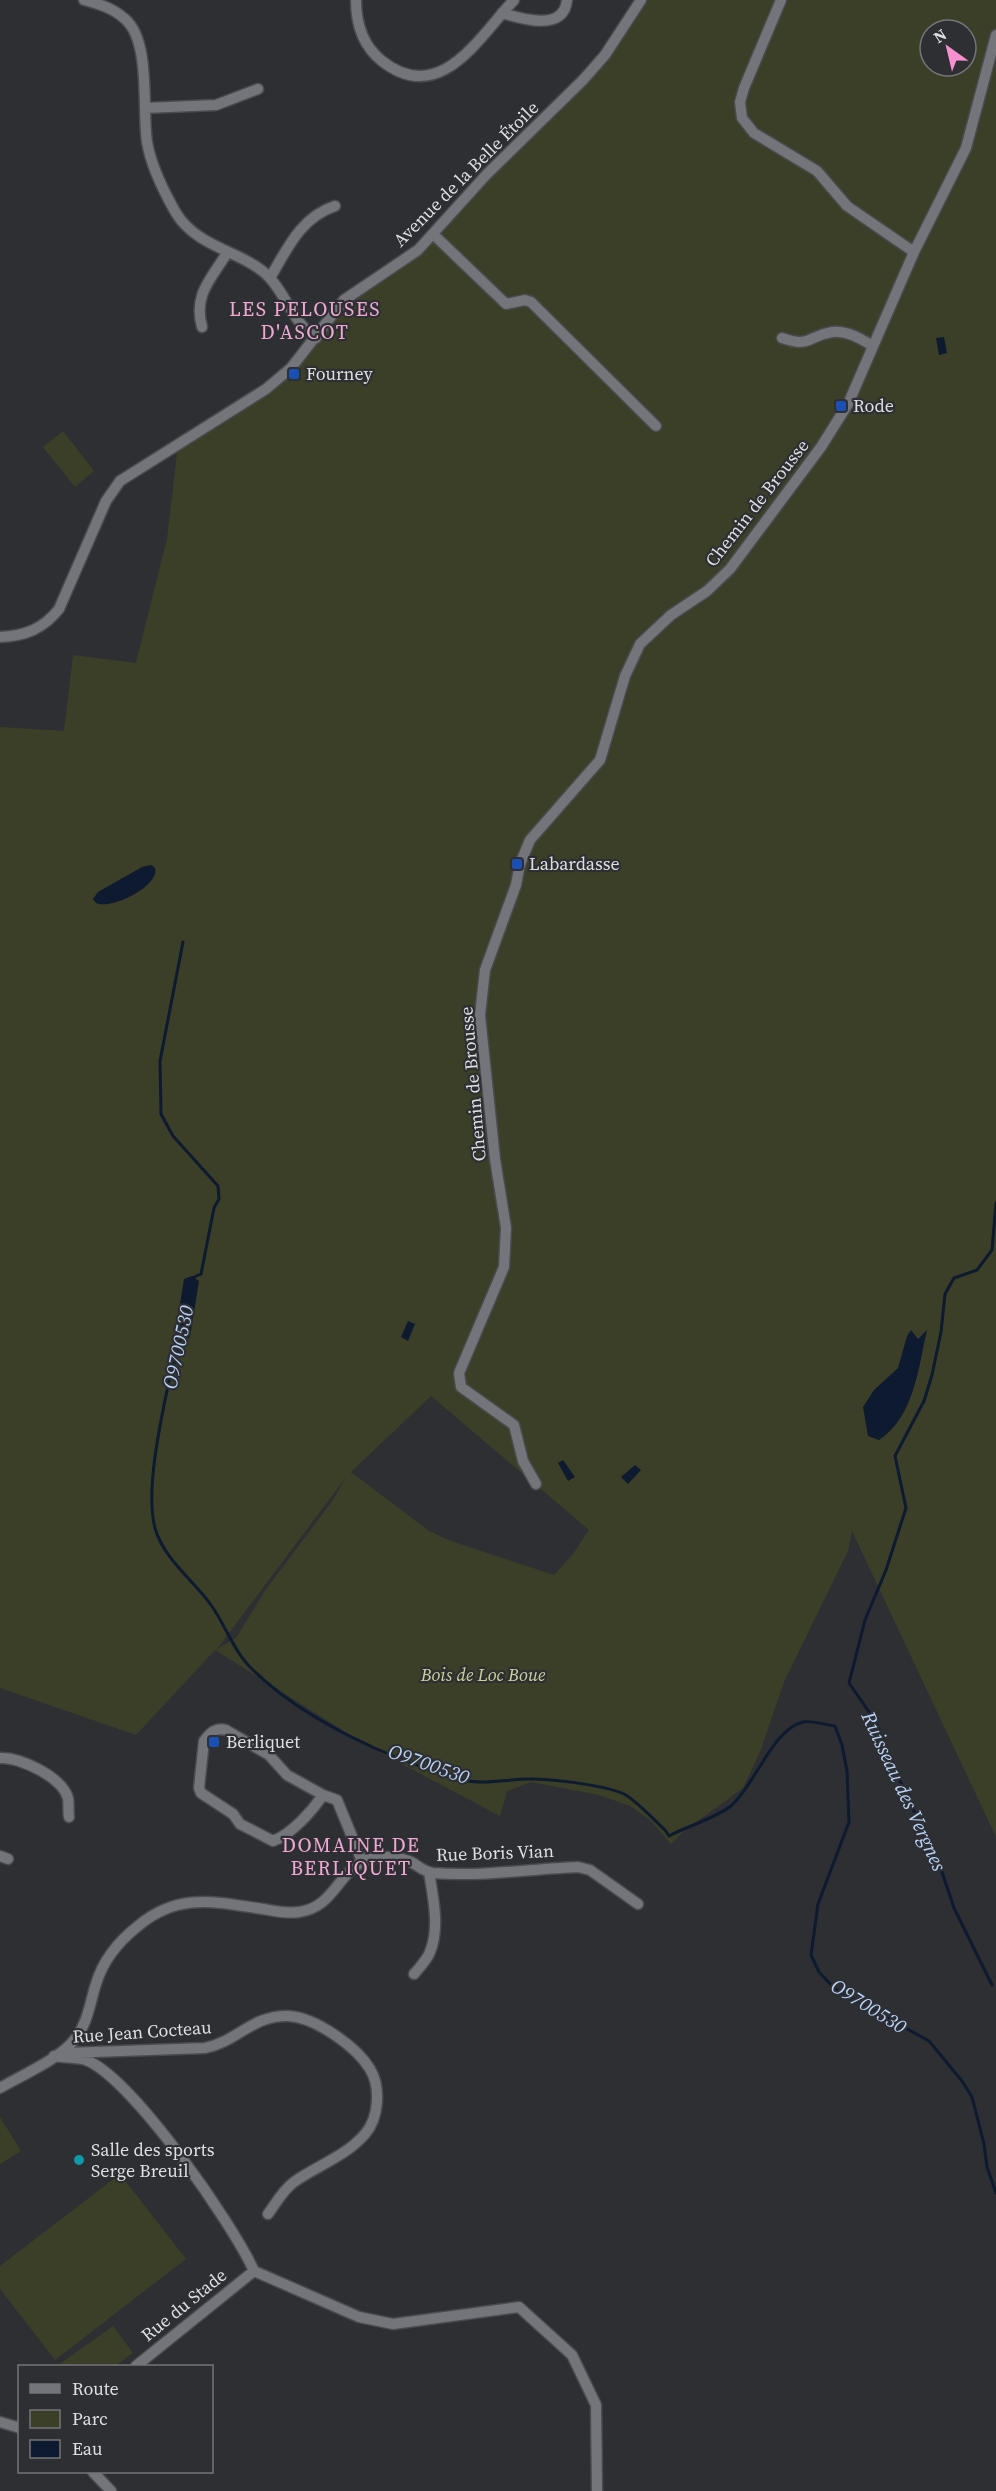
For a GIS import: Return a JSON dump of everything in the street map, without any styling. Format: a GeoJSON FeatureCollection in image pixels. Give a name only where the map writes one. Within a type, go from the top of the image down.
{"type":"FeatureCollection","features":[{"type":"Feature","properties":{"kind":"street"},"geometry":{"type":"LineString","coordinates":[[84,0],[103,5],[126,20],[140,44],[149,152],[172,206],[193,232],[270,278],[305,331],[316,338]]}},
{"type":"Feature","properties":{"kind":"street"},"geometry":{"type":"LineString","coordinates":[[356,0],[359,30],[366,45],[393,70],[415,75],[432,74],[449,68],[463,59],[514,0]]}},
{"type":"Feature","properties":{"kind":"street"},"geometry":{"type":"LineString","coordinates":[[502,13],[544,22],[555,18],[563,11],[567,0]]}},
{"type":"Feature","properties":{"kind":"street","name":"Avenue de la Belle Étoile"},"geometry":{"type":"LineString","coordinates":[[0,637],[32,632],[46,623],[59,609],[106,501],[120,481],[272,384],[295,364],[349,295],[398,265],[433,234],[487,174],[583,80],[605,55],[641,0]]}},
{"type":"Feature","properties":{"kind":"street"},"geometry":{"type":"LineString","coordinates":[[781,0],[744,88],[740,102],[742,118],[754,133],[817,171],[847,206],[914,252]]}},
{"type":"Feature","properties":{"kind":"street","name":"Chemin de Brousse"},"geometry":{"type":"LineString","coordinates":[[536,1484],[523,1461],[514,1425],[461,1387],[459,1373],[504,1267],[506,1228],[495,1160],[480,1015],[485,970],[530,840],[600,760],[625,676],[640,644],[671,615],[707,591],[730,569],[821,447],[848,404],[914,252],[966,148],[996,35]]}},
{"type":"Feature","properties":{"kind":"street"},"geometry":{"type":"LineString","coordinates":[[145,108],[216,105],[258,89]]}},
{"type":"Feature","properties":{"kind":"street"},"geometry":{"type":"LineString","coordinates":[[270,278],[305,224],[324,210],[335,206]]}},
{"type":"Feature","properties":{"kind":"street"},"geometry":{"type":"LineString","coordinates":[[433,234],[506,304],[531,302],[654,419]]}},
{"type":"Feature","properties":{"kind":"street"},"geometry":{"type":"LineString","coordinates":[[202,327],[198,311],[199,302],[227,253]]}},
{"type":"Feature","properties":{"kind":"street"},"geometry":{"type":"LineString","coordinates":[[782,338],[799,344],[834,332],[853,334],[873,346]]}},
{"type":"Feature","properties":{"kind":"street"},"geometry":{"type":"LineString","coordinates":[[0,2088],[65,2050],[84,2025],[97,1981],[110,1953],[148,1918],[176,1905],[205,1901],[286,1912],[306,1911],[330,1897],[349,1872],[362,1861],[337,1800],[287,1775],[269,1755],[226,1730],[214,1731],[204,1741],[199,1788],[201,1793],[233,1814],[240,1824],[273,1841],[315,1807],[323,1795]]}},
{"type":"Feature","properties":{"kind":"street"},"geometry":{"type":"LineString","coordinates":[[0,1758],[37,1768],[52,1778],[68,1796],[69,1817]]}},
{"type":"Feature","properties":{"kind":"street","name":"Rue Boris Vian"},"geometry":{"type":"LineString","coordinates":[[362,1861],[384,1857],[401,1858],[429,1872],[456,1874],[578,1867],[590,1870],[638,1904]]}},
{"type":"Feature","properties":{"kind":"street"},"geometry":{"type":"LineString","coordinates":[[414,1974],[430,1952],[434,1928],[434,1904],[429,1872]]}},
{"type":"Feature","properties":{"kind":"street","name":"Rue Jean Cocteau"},"geometry":{"type":"LineString","coordinates":[[54,2056],[70,2052],[205,2048],[225,2042],[264,2018],[290,2016],[315,2024],[354,2049],[372,2071],[378,2102],[368,2131],[350,2150],[294,2182],[281,2195],[268,2214]]}},
{"type":"Feature","properties":{"kind":"street"},"geometry":{"type":"LineString","coordinates":[[54,2056],[86,2060],[104,2071],[138,2104],[189,2168],[243,2248],[254,2271],[358,2317],[393,2324],[519,2307],[572,2355],[596,2405],[597,2491]]}},
{"type":"Feature","properties":{"kind":"street","name":"Rue du Stade"},"geometry":{"type":"LineString","coordinates":[[138,2365],[254,2271]]}},
{"type":"Feature","properties":{"kind":"street"},"geometry":{"type":"LineString","coordinates":[[0,2422],[18,2427]]}},
{"type":"Feature","properties":{"kind":"street"},"geometry":{"type":"LineString","coordinates":[[94,2473],[111,2491]]}},
{"type":"Feature","properties":{"kind":"green space","name":"Bois de Loc Boue"},"geometry":{"type":"Polygon","coordinates":[[[641,0],[996,0],[996,1837],[852,1531],[848,1551],[784,1682],[760,1752],[743,1788],[684,1831],[671,1844],[650,1820],[630,1806],[599,1795],[531,1782],[507,1791],[500,1816],[368,1746],[215,1650],[136,1735],[0,1688],[0,727],[64,731],[73,655],[136,663],[167,539],[178,444],[266,389],[334,311],[398,265],[563,100],[641,0]],[[431,1396],[351,1472],[429,1531],[451,1541],[554,1575],[573,1554],[589,1530],[431,1396]],[[347,1476],[217,1649],[236,1638],[264,1592],[333,1500],[347,1476]]]}},
{"type":"Feature","properties":{"kind":"green space"},"geometry":{"type":"Polygon","coordinates":[[[63,431],[94,471],[75,487],[43,447],[63,431]]]}},
{"type":"Feature","properties":{"kind":"green space"},"geometry":{"type":"Polygon","coordinates":[[[0,2117],[21,2151],[0,2164],[0,2117]]]}},
{"type":"Feature","properties":{"kind":"green space"},"geometry":{"type":"Polygon","coordinates":[[[120,2174],[186,2259],[55,2360],[0,2289],[0,2266],[120,2174]]]}},
{"type":"Feature","properties":{"kind":"green space"},"geometry":{"type":"Polygon","coordinates":[[[113,2326],[133,2353],[116,2365],[58,2365],[113,2326]]]}},
{"type":"Feature","properties":{"kind":"water"},"geometry":{"type":"Polygon","coordinates":[[[944,337],[947,353],[939,355],[936,338],[944,337]]]}},
{"type":"Feature","properties":{"kind":"water"},"geometry":{"type":"Polygon","coordinates":[[[151,865],[155,868],[155,875],[150,882],[133,895],[123,900],[103,904],[96,903],[93,899],[98,892],[142,867],[151,865]]]}},
{"type":"Feature","properties":{"kind":"water"},"geometry":{"type":"Polygon","coordinates":[[[192,1276],[199,1281],[190,1337],[183,1341],[175,1335],[184,1279],[192,1276]]]}},
{"type":"Feature","properties":{"kind":"water"},"geometry":{"type":"Polygon","coordinates":[[[408,1321],[415,1324],[408,1341],[401,1337],[408,1321]]]}},
{"type":"Feature","properties":{"kind":"water"},"geometry":{"type":"Polygon","coordinates":[[[911,1330],[918,1339],[927,1330],[913,1391],[900,1419],[879,1440],[868,1436],[863,1407],[874,1390],[898,1368],[907,1336],[911,1330]]]}},
{"type":"Feature","properties":{"kind":"water"},"geometry":{"type":"Polygon","coordinates":[[[563,1460],[575,1477],[568,1481],[558,1463],[563,1460]]]}},
{"type":"Feature","properties":{"kind":"water"},"geometry":{"type":"Polygon","coordinates":[[[635,1465],[641,1470],[628,1484],[621,1477],[635,1465]]]}},
{"type":"Feature","properties":{"kind":"waterway","name":"O9700530"},"geometry":{"type":"LineString","coordinates":[[183,942],[160,1061],[161,1114],[173,1136],[218,1186],[219,1199],[214,1208],[201,1274],[192,1278]]}},
{"type":"Feature","properties":{"kind":"waterway","name":"Ruisseau des Vergnes"},"geometry":{"type":"LineString","coordinates":[[992,1985],[954,1908],[941,1869],[894,1768],[876,1722],[849,1683],[865,1620],[886,1570],[906,1508],[895,1456],[924,1401],[941,1332],[945,1294],[954,1278],[977,1270],[992,1250],[996,1203]]}},
{"type":"Feature","properties":{"kind":"waterway","name":"O9700530"},"geometry":{"type":"LineString","coordinates":[[181,1337],[169,1381],[155,1455],[152,1512],[159,1539],[172,1559],[211,1605],[243,1660],[270,1686],[321,1721],[378,1749],[435,1772],[463,1780],[479,1782],[552,1780],[592,1785],[615,1791],[634,1801],[669,1836],[718,1814],[732,1805],[774,1746],[792,1727],[803,1722],[835,1726],[842,1745],[847,1771],[849,1822],[818,1904],[811,1955],[819,1972],[835,1989],[929,2041],[962,2081],[972,2097],[984,2144],[987,2167],[996,2193]]}},
{"type":"Feature","properties":{"kind":"place","name":"Fourney"},"geometry":{"type":"Point","coordinates":[294,374]}},
{"type":"Feature","properties":{"kind":"place","name":"Rode"},"geometry":{"type":"Point","coordinates":[841,406]}},
{"type":"Feature","properties":{"kind":"place","name":"Labardasse"},"geometry":{"type":"Point","coordinates":[517,864]}},
{"type":"Feature","properties":{"kind":"place","name":"Berliquet"},"geometry":{"type":"Point","coordinates":[214,1742]}},
{"type":"Feature","properties":{"kind":"place","name":"Salle des sports Serge Breuil"},"geometry":{"type":"Point","coordinates":[79,2160]}},
{"type":"Feature","properties":{"kind":"district","name":"LES PELOUSES D'ASCOT"},"geometry":{"type":"Point","coordinates":[305,320]}},
{"type":"Feature","properties":{"kind":"district","name":"DOMAINE DE BERLIQUET"},"geometry":{"type":"Point","coordinates":[351,1856]}}]}
